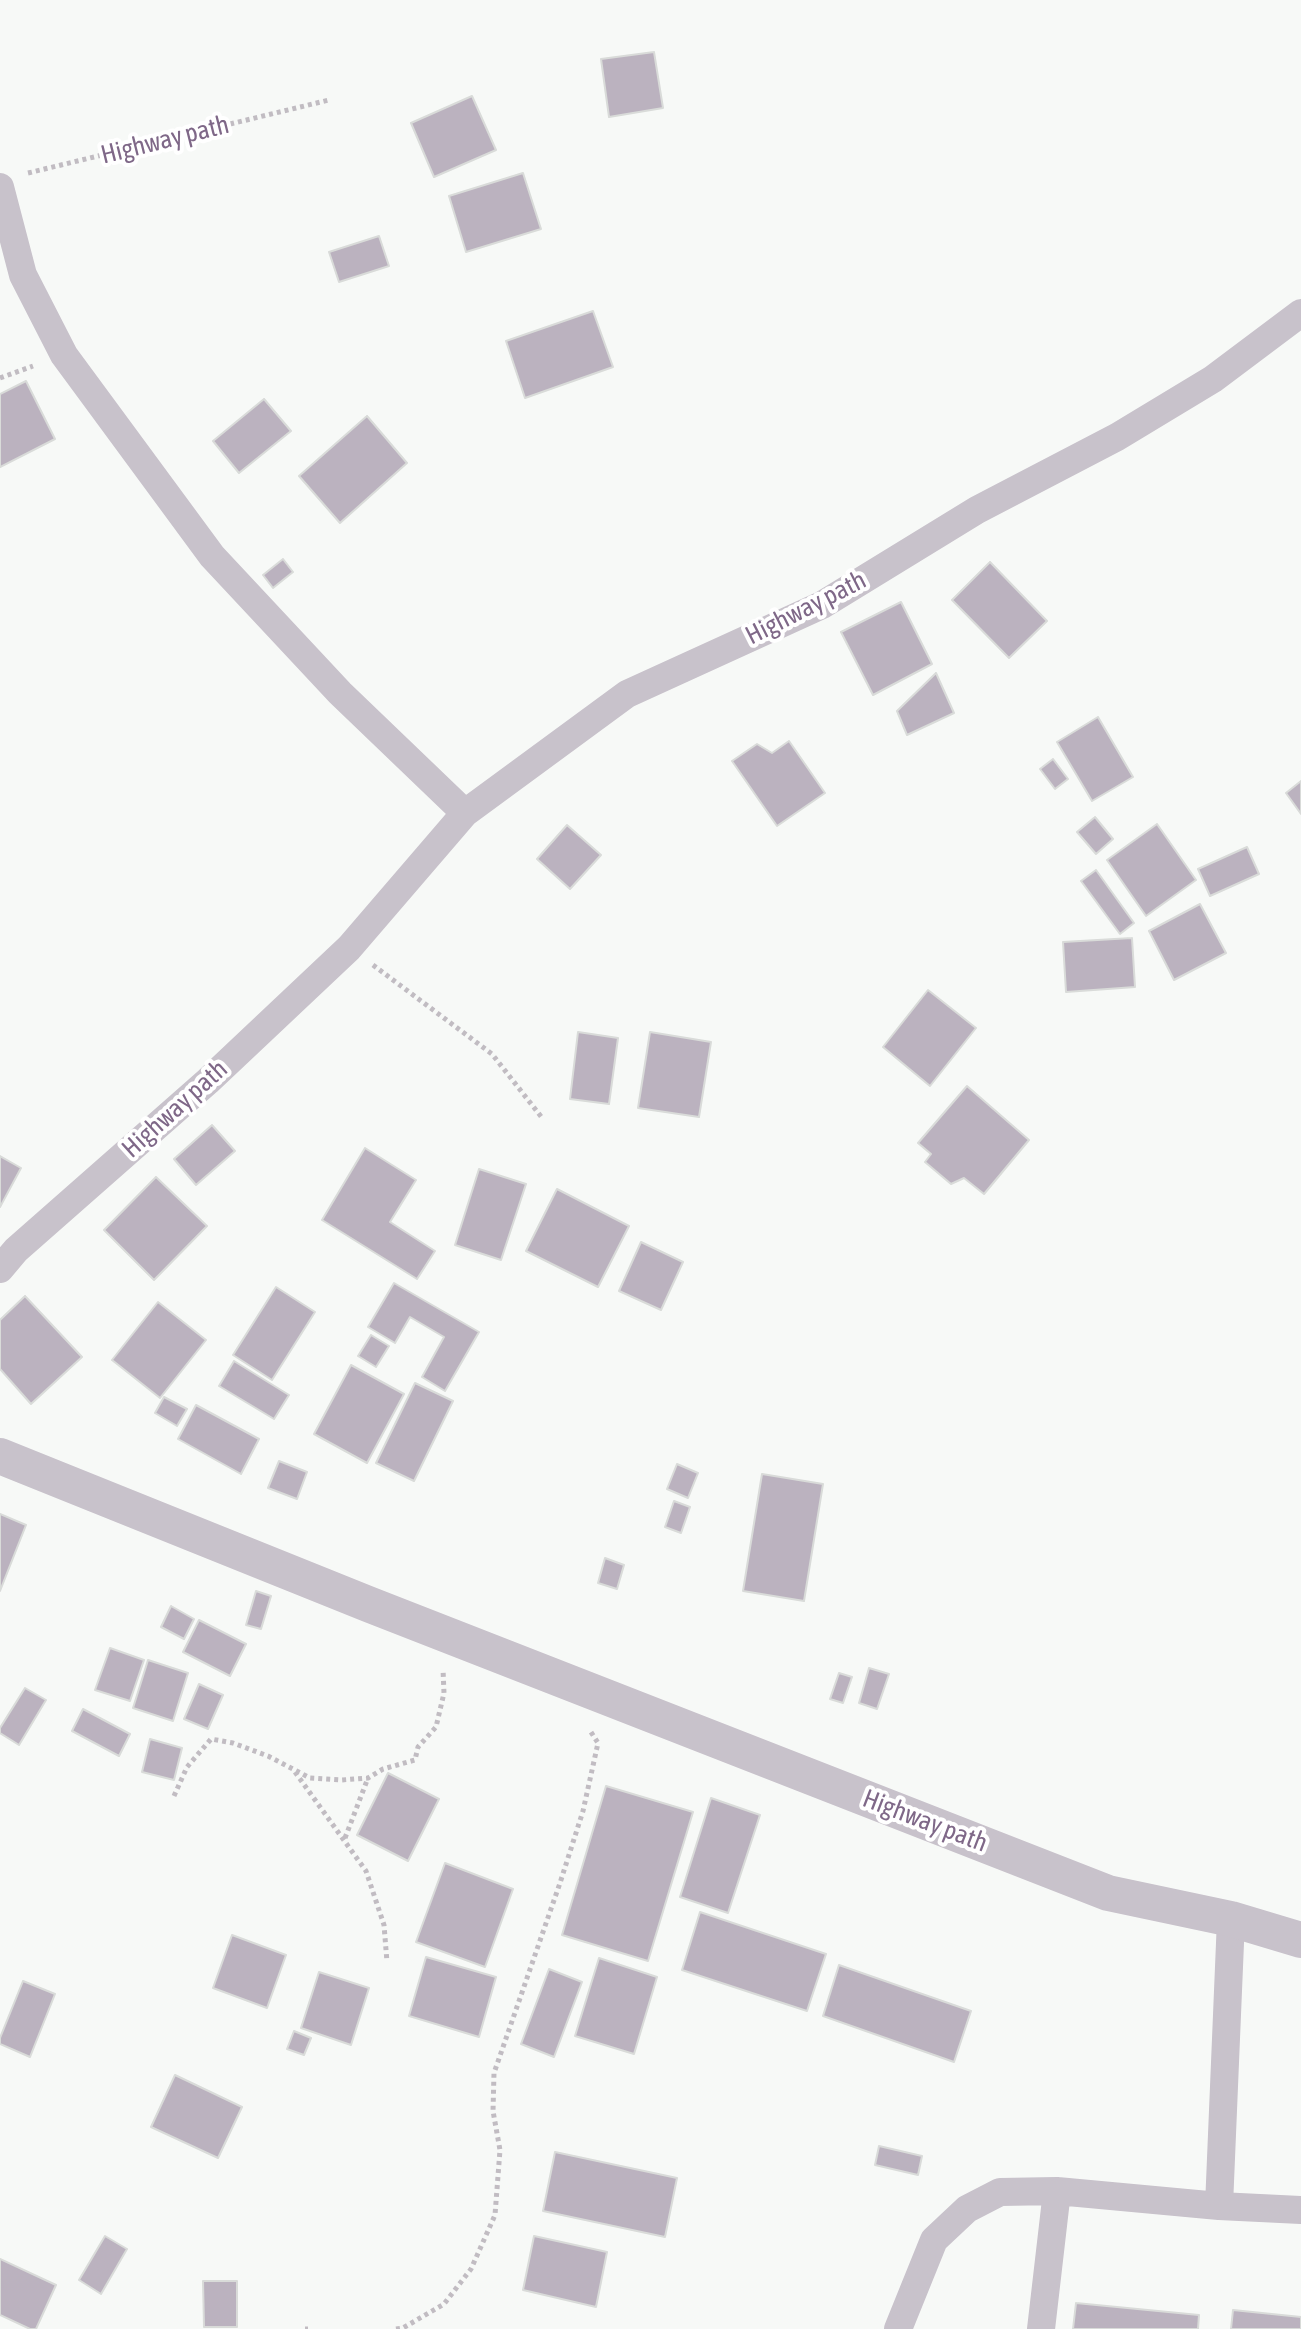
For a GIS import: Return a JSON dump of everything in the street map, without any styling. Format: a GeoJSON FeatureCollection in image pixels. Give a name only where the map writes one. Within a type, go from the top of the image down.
{"type":"FeatureCollection","features":[{"type":"Feature","properties":{"kind":"street"},"geometry":{"type":"LineString","coordinates":[[8,182],[23,275],[64,355],[212,556],[340,693],[465,813]]}},
{"type":"Feature","properties":{"kind":"street","name":"Highway path"},"geometry":{"type":"LineString","coordinates":[[0,1269],[16,1250],[208,1081],[349,948],[465,813],[627,694],[822,605],[977,510],[1131,429],[1213,379],[1301,313]]}},
{"type":"Feature","properties":{"kind":"street","name":"Highway path"},"geometry":{"type":"LineString","coordinates":[[0,1456],[1108,1893],[1231,1919],[1301,1940]]}},
{"type":"Feature","properties":{"kind":"street"},"geometry":{"type":"LineString","coordinates":[[1219,2206],[1231,1919]]}},
{"type":"Feature","properties":{"kind":"street"},"geometry":{"type":"LineString","coordinates":[[1041,2329],[1057,2191]]}},
{"type":"Feature","properties":{"kind":"street"},"geometry":{"type":"LineString","coordinates":[[898,2329],[934,2240],[967,2209],[1000,2192],[1057,2191],[1301,2210]]}},
{"type":"Feature","properties":{"kind":"path","name":"Highway path"},"geometry":{"type":"LineString","coordinates":[[8,182],[329,100]]}},
{"type":"Feature","properties":{"kind":"path"},"geometry":{"type":"LineString","coordinates":[[349,948],[492,1054],[543,1119]]}},
{"type":"Feature","properties":{"kind":"path"},"geometry":{"type":"LineString","coordinates":[[174,1796],[187,1767],[211,1739],[233,1743],[268,1756],[310,1778],[368,1778],[383,1769],[415,1760],[418,1747],[436,1727],[444,1693],[441,1632]]}},
{"type":"Feature","properties":{"kind":"path"},"geometry":{"type":"LineString","coordinates":[[396,2329],[444,2304],[471,2269],[495,2215],[500,2150],[493,2111],[494,2073],[583,1811],[598,1743],[556,1677]]}},
{"type":"Feature","properties":{"kind":"path"},"geometry":{"type":"LineString","coordinates":[[294,1771],[366,1871],[384,1925],[387,1962]]}},
{"type":"Feature","properties":{"kind":"path"},"geometry":{"type":"LineString","coordinates":[[345,1839],[368,1778]]}},
{"type":"Feature","properties":{"kind":"building"},"geometry":{"type":"Polygon","coordinates":[[[654,52],[663,108],[609,117],[601,59],[654,52]]]}},
{"type":"Feature","properties":{"kind":"building"},"geometry":{"type":"Polygon","coordinates":[[[472,96],[496,150],[434,177],[411,123],[472,96]]]}},
{"type":"Feature","properties":{"kind":"building"},"geometry":{"type":"Polygon","coordinates":[[[523,173],[541,229],[466,252],[449,196],[523,173]]]}},
{"type":"Feature","properties":{"kind":"building"},"geometry":{"type":"Polygon","coordinates":[[[379,236],[389,266],[339,282],[329,252],[379,236]]]}},
{"type":"Feature","properties":{"kind":"building"},"geometry":{"type":"Polygon","coordinates":[[[593,311],[613,367],[525,398],[506,341],[593,311]]]}},
{"type":"Feature","properties":{"kind":"building"},"geometry":{"type":"Polygon","coordinates":[[[26,381],[55,439],[0,467],[0,394],[26,381]]]}},
{"type":"Feature","properties":{"kind":"building"},"geometry":{"type":"Polygon","coordinates":[[[264,399],[291,431],[239,473],[213,441],[264,399]]]}},
{"type":"Feature","properties":{"kind":"building"},"geometry":{"type":"Polygon","coordinates":[[[367,416],[407,463],[340,523],[299,476],[367,416]]]}},
{"type":"Feature","properties":{"kind":"building"},"geometry":{"type":"Polygon","coordinates":[[[283,559],[293,572],[273,588],[263,575],[283,559]]]}},
{"type":"Feature","properties":{"kind":"building"},"geometry":{"type":"Polygon","coordinates":[[[990,562],[1047,621],[1009,658],[952,600],[990,562]]]}},
{"type":"Feature","properties":{"kind":"building"},"geometry":{"type":"Polygon","coordinates":[[[901,602],[932,664],[873,695],[841,632],[901,602]]]}},
{"type":"Feature","properties":{"kind":"building"},"geometry":{"type":"Polygon","coordinates":[[[936,673],[954,713],[907,735],[897,711],[936,673]]]}},
{"type":"Feature","properties":{"kind":"building"},"geometry":{"type":"Polygon","coordinates":[[[1098,717],[1133,777],[1092,801],[1057,742],[1098,717]]]}},
{"type":"Feature","properties":{"kind":"building"},"geometry":{"type":"Polygon","coordinates":[[[789,741],[825,793],[777,826],[732,761],[757,744],[772,753],[789,741]]]}},
{"type":"Feature","properties":{"kind":"building"},"geometry":{"type":"Polygon","coordinates":[[[1053,759],[1068,779],[1055,789],[1040,769],[1053,759]]]}},
{"type":"Feature","properties":{"kind":"building"},"geometry":{"type":"Polygon","coordinates":[[[1301,781],[1301,814],[1286,793],[1301,781]]]}},
{"type":"Feature","properties":{"kind":"building"},"geometry":{"type":"Polygon","coordinates":[[[1095,817],[1113,839],[1096,854],[1077,832],[1095,817]]]}},
{"type":"Feature","properties":{"kind":"building"},"geometry":{"type":"Polygon","coordinates":[[[1157,824],[1196,880],[1146,916],[1107,860],[1157,824]]]}},
{"type":"Feature","properties":{"kind":"building"},"geometry":{"type":"Polygon","coordinates":[[[567,825],[601,855],[570,889],[537,859],[567,825]]]}},
{"type":"Feature","properties":{"kind":"building"},"geometry":{"type":"Polygon","coordinates":[[[1247,847],[1259,874],[1210,896],[1198,869],[1247,847]]]}},
{"type":"Feature","properties":{"kind":"building"},"geometry":{"type":"Polygon","coordinates":[[[1096,870],[1134,923],[1120,934],[1081,881],[1096,870]]]}},
{"type":"Feature","properties":{"kind":"building"},"geometry":{"type":"Polygon","coordinates":[[[1200,904],[1226,953],[1174,980],[1149,931],[1200,904]]]}},
{"type":"Feature","properties":{"kind":"building"},"geometry":{"type":"Polygon","coordinates":[[[1132,938],[1135,987],[1066,992],[1063,942],[1132,938]]]}},
{"type":"Feature","properties":{"kind":"building"},"geometry":{"type":"Polygon","coordinates":[[[928,990],[976,1028],[930,1086],[883,1047],[928,990]]]}},
{"type":"Feature","properties":{"kind":"building"},"geometry":{"type":"Polygon","coordinates":[[[578,1032],[618,1038],[609,1104],[570,1099],[578,1032]]]}},
{"type":"Feature","properties":{"kind":"building"},"geometry":{"type":"Polygon","coordinates":[[[650,1032],[711,1042],[699,1117],[638,1108],[650,1032]]]}},
{"type":"Feature","properties":{"kind":"building"},"geometry":{"type":"Polygon","coordinates":[[[967,1086],[1029,1140],[984,1194],[964,1178],[951,1184],[925,1162],[931,1154],[918,1143],[967,1086]]]}},
{"type":"Feature","properties":{"kind":"building"},"geometry":{"type":"Polygon","coordinates":[[[212,1125],[235,1151],[196,1185],[174,1159],[212,1125]]]}},
{"type":"Feature","properties":{"kind":"building"},"geometry":{"type":"Polygon","coordinates":[[[365,1148],[416,1180],[390,1222],[435,1251],[417,1279],[322,1220],[365,1148]]]}},
{"type":"Feature","properties":{"kind":"building"},"geometry":{"type":"Polygon","coordinates":[[[0,1156],[21,1168],[0,1207],[0,1156]]]}},
{"type":"Feature","properties":{"kind":"building"},"geometry":{"type":"Polygon","coordinates":[[[479,1169],[526,1184],[501,1260],[455,1245],[479,1169]]]}},
{"type":"Feature","properties":{"kind":"building"},"geometry":{"type":"Polygon","coordinates":[[[156,1177],[207,1226],[154,1280],[104,1230],[156,1177]]]}},
{"type":"Feature","properties":{"kind":"building"},"geometry":{"type":"Polygon","coordinates":[[[557,1189],[629,1226],[598,1287],[526,1251],[557,1189]]]}},
{"type":"Feature","properties":{"kind":"building"},"geometry":{"type":"Polygon","coordinates":[[[641,1242],[683,1262],[661,1310],[619,1291],[641,1242]]]}},
{"type":"Feature","properties":{"kind":"building"},"geometry":{"type":"Polygon","coordinates":[[[394,1283],[479,1332],[445,1391],[422,1377],[444,1337],[410,1317],[395,1343],[368,1327],[394,1283]]]}},
{"type":"Feature","properties":{"kind":"building"},"geometry":{"type":"Polygon","coordinates":[[[276,1287],[315,1312],[272,1380],[233,1355],[276,1287]]]}},
{"type":"Feature","properties":{"kind":"building"},"geometry":{"type":"Polygon","coordinates":[[[25,1296],[82,1357],[31,1404],[0,1369],[0,1320],[25,1296]]]}},
{"type":"Feature","properties":{"kind":"building"},"geometry":{"type":"Polygon","coordinates":[[[158,1302],[206,1340],[160,1398],[112,1360],[158,1302]]]}},
{"type":"Feature","properties":{"kind":"building"},"geometry":{"type":"Polygon","coordinates":[[[371,1335],[389,1346],[376,1367],[358,1356],[371,1335]]]}},
{"type":"Feature","properties":{"kind":"building"},"geometry":{"type":"Polygon","coordinates":[[[234,1361],[289,1395],[274,1419],[219,1386],[234,1361]]]}},
{"type":"Feature","properties":{"kind":"building"},"geometry":{"type":"Polygon","coordinates":[[[351,1365],[404,1394],[367,1463],[314,1434],[351,1365]]]}},
{"type":"Feature","properties":{"kind":"building"},"geometry":{"type":"Polygon","coordinates":[[[415,1383],[453,1401],[414,1481],[376,1463],[415,1383]]]}},
{"type":"Feature","properties":{"kind":"building"},"geometry":{"type":"Polygon","coordinates":[[[164,1397],[187,1409],[177,1426],[155,1413],[164,1397]]]}},
{"type":"Feature","properties":{"kind":"building"},"geometry":{"type":"Polygon","coordinates":[[[196,1405],[259,1439],[241,1474],[178,1439],[196,1405]]]}},
{"type":"Feature","properties":{"kind":"building"},"geometry":{"type":"Polygon","coordinates":[[[279,1461],[307,1472],[297,1499],[268,1488],[279,1461]]]}},
{"type":"Feature","properties":{"kind":"building"},"geometry":{"type":"Polygon","coordinates":[[[677,1464],[698,1473],[688,1498],[667,1489],[677,1464]]]}},
{"type":"Feature","properties":{"kind":"building"},"geometry":{"type":"Polygon","coordinates":[[[762,1474],[823,1484],[804,1601],[743,1591],[762,1474]]]}},
{"type":"Feature","properties":{"kind":"building"},"geometry":{"type":"Polygon","coordinates":[[[674,1501],[690,1507],[681,1533],[665,1527],[674,1501]]]}},
{"type":"Feature","properties":{"kind":"building"},"geometry":{"type":"Polygon","coordinates":[[[0,1514],[26,1525],[0,1591],[0,1514]]]}},
{"type":"Feature","properties":{"kind":"building"},"geometry":{"type":"Polygon","coordinates":[[[605,1558],[624,1565],[617,1589],[598,1583],[605,1558]]]}},
{"type":"Feature","properties":{"kind":"building"},"geometry":{"type":"Polygon","coordinates":[[[256,1591],[271,1596],[261,1629],[246,1625],[256,1591]]]}},
{"type":"Feature","properties":{"kind":"building"},"geometry":{"type":"Polygon","coordinates":[[[171,1606],[194,1619],[184,1639],[161,1627],[171,1606]]]}},
{"type":"Feature","properties":{"kind":"building"},"geometry":{"type":"Polygon","coordinates":[[[199,1620],[246,1644],[230,1676],[183,1652],[199,1620]]]}},
{"type":"Feature","properties":{"kind":"building"},"geometry":{"type":"Polygon","coordinates":[[[110,1648],[144,1660],[130,1701],[95,1690],[110,1648]]]}},
{"type":"Feature","properties":{"kind":"building"},"geometry":{"type":"Polygon","coordinates":[[[148,1660],[188,1673],[173,1721],[133,1708],[148,1660]]]}},
{"type":"Feature","properties":{"kind":"building"},"geometry":{"type":"Polygon","coordinates":[[[869,1668],[889,1674],[877,1709],[859,1703],[869,1668]]]}},
{"type":"Feature","properties":{"kind":"building"},"geometry":{"type":"Polygon","coordinates":[[[839,1673],[852,1677],[843,1703],[830,1699],[839,1673]]]}},
{"type":"Feature","properties":{"kind":"building"},"geometry":{"type":"Polygon","coordinates":[[[199,1684],[223,1695],[208,1729],[184,1719],[199,1684]]]}},
{"type":"Feature","properties":{"kind":"building"},"geometry":{"type":"Polygon","coordinates":[[[25,1688],[46,1700],[19,1745],[0,1733],[0,1728],[25,1688]]]}},
{"type":"Feature","properties":{"kind":"building"},"geometry":{"type":"Polygon","coordinates":[[[83,1709],[130,1734],[119,1756],[72,1731],[83,1709]]]}},
{"type":"Feature","properties":{"kind":"building"},"geometry":{"type":"Polygon","coordinates":[[[150,1739],[182,1748],[174,1780],[142,1772],[150,1739]]]}},
{"type":"Feature","properties":{"kind":"building"},"geometry":{"type":"Polygon","coordinates":[[[388,1773],[439,1799],[408,1861],[357,1835],[388,1773]]]}},
{"type":"Feature","properties":{"kind":"building"},"geometry":{"type":"Polygon","coordinates":[[[606,1786],[693,1812],[648,1961],[562,1935],[606,1786]]]}},
{"type":"Feature","properties":{"kind":"building"},"geometry":{"type":"Polygon","coordinates":[[[711,1798],[760,1815],[728,1913],[680,1897],[711,1798]]]}},
{"type":"Feature","properties":{"kind":"building"},"geometry":{"type":"Polygon","coordinates":[[[445,1863],[513,1889],[485,1967],[416,1942],[445,1863]]]}},
{"type":"Feature","properties":{"kind":"building"},"geometry":{"type":"Polygon","coordinates":[[[700,1912],[826,1954],[807,2011],[682,1970],[700,1912]]]}},
{"type":"Feature","properties":{"kind":"building"},"geometry":{"type":"Polygon","coordinates":[[[232,1935],[286,1955],[267,2008],[213,1988],[232,1935]]]}},
{"type":"Feature","properties":{"kind":"building"},"geometry":{"type":"Polygon","coordinates":[[[426,1957],[496,1977],[479,2037],[409,2016],[426,1957]]]}},
{"type":"Feature","properties":{"kind":"building"},"geometry":{"type":"Polygon","coordinates":[[[599,1958],[657,1977],[634,2054],[575,2036],[599,1958]]]}},
{"type":"Feature","properties":{"kind":"building"},"geometry":{"type":"Polygon","coordinates":[[[839,1965],[971,2011],[954,2062],[823,2016],[839,1965]]]}},
{"type":"Feature","properties":{"kind":"building"},"geometry":{"type":"Polygon","coordinates":[[[549,1969],[582,1982],[554,2057],[521,2044],[549,1969]]]}},
{"type":"Feature","properties":{"kind":"building"},"geometry":{"type":"Polygon","coordinates":[[[319,1972],[369,1988],[351,2045],[301,2028],[319,1972]]]}},
{"type":"Feature","properties":{"kind":"building"},"geometry":{"type":"Polygon","coordinates":[[[23,1981],[55,1994],[30,2057],[0,2044],[23,1981]]]}},
{"type":"Feature","properties":{"kind":"building"},"geometry":{"type":"Polygon","coordinates":[[[294,2031],[311,2038],[304,2055],[287,2049],[294,2031]]]}},
{"type":"Feature","properties":{"kind":"building"},"geometry":{"type":"Polygon","coordinates":[[[175,2075],[242,2107],[218,2158],[151,2127],[175,2075]]]}},
{"type":"Feature","properties":{"kind":"building"},"geometry":{"type":"Polygon","coordinates":[[[879,2146],[922,2156],[918,2175],[875,2165],[879,2146]]]}},
{"type":"Feature","properties":{"kind":"building"},"geometry":{"type":"Polygon","coordinates":[[[555,2152],[677,2178],[665,2237],[543,2211],[555,2152]]]}},
{"type":"Feature","properties":{"kind":"building"},"geometry":{"type":"Polygon","coordinates":[[[105,2236],[127,2249],[101,2294],[79,2280],[105,2236]]]}},
{"type":"Feature","properties":{"kind":"building"},"geometry":{"type":"Polygon","coordinates":[[[534,2236],[607,2252],[596,2307],[523,2290],[534,2236]]]}},
{"type":"Feature","properties":{"kind":"building"},"geometry":{"type":"Polygon","coordinates":[[[0,2259],[56,2285],[36,2329],[0,2315],[0,2259]]]}},
{"type":"Feature","properties":{"kind":"building"},"geometry":{"type":"Polygon","coordinates":[[[203,2281],[237,2281],[237,2327],[204,2327],[203,2281]]]}},
{"type":"Feature","properties":{"kind":"building"},"geometry":{"type":"Polygon","coordinates":[[[1076,2303],[1199,2315],[1198,2329],[1073,2329],[1076,2303]]]}},
{"type":"Feature","properties":{"kind":"building"},"geometry":{"type":"Polygon","coordinates":[[[1233,2310],[1301,2317],[1301,2329],[1231,2329],[1233,2310]]]}}]}
